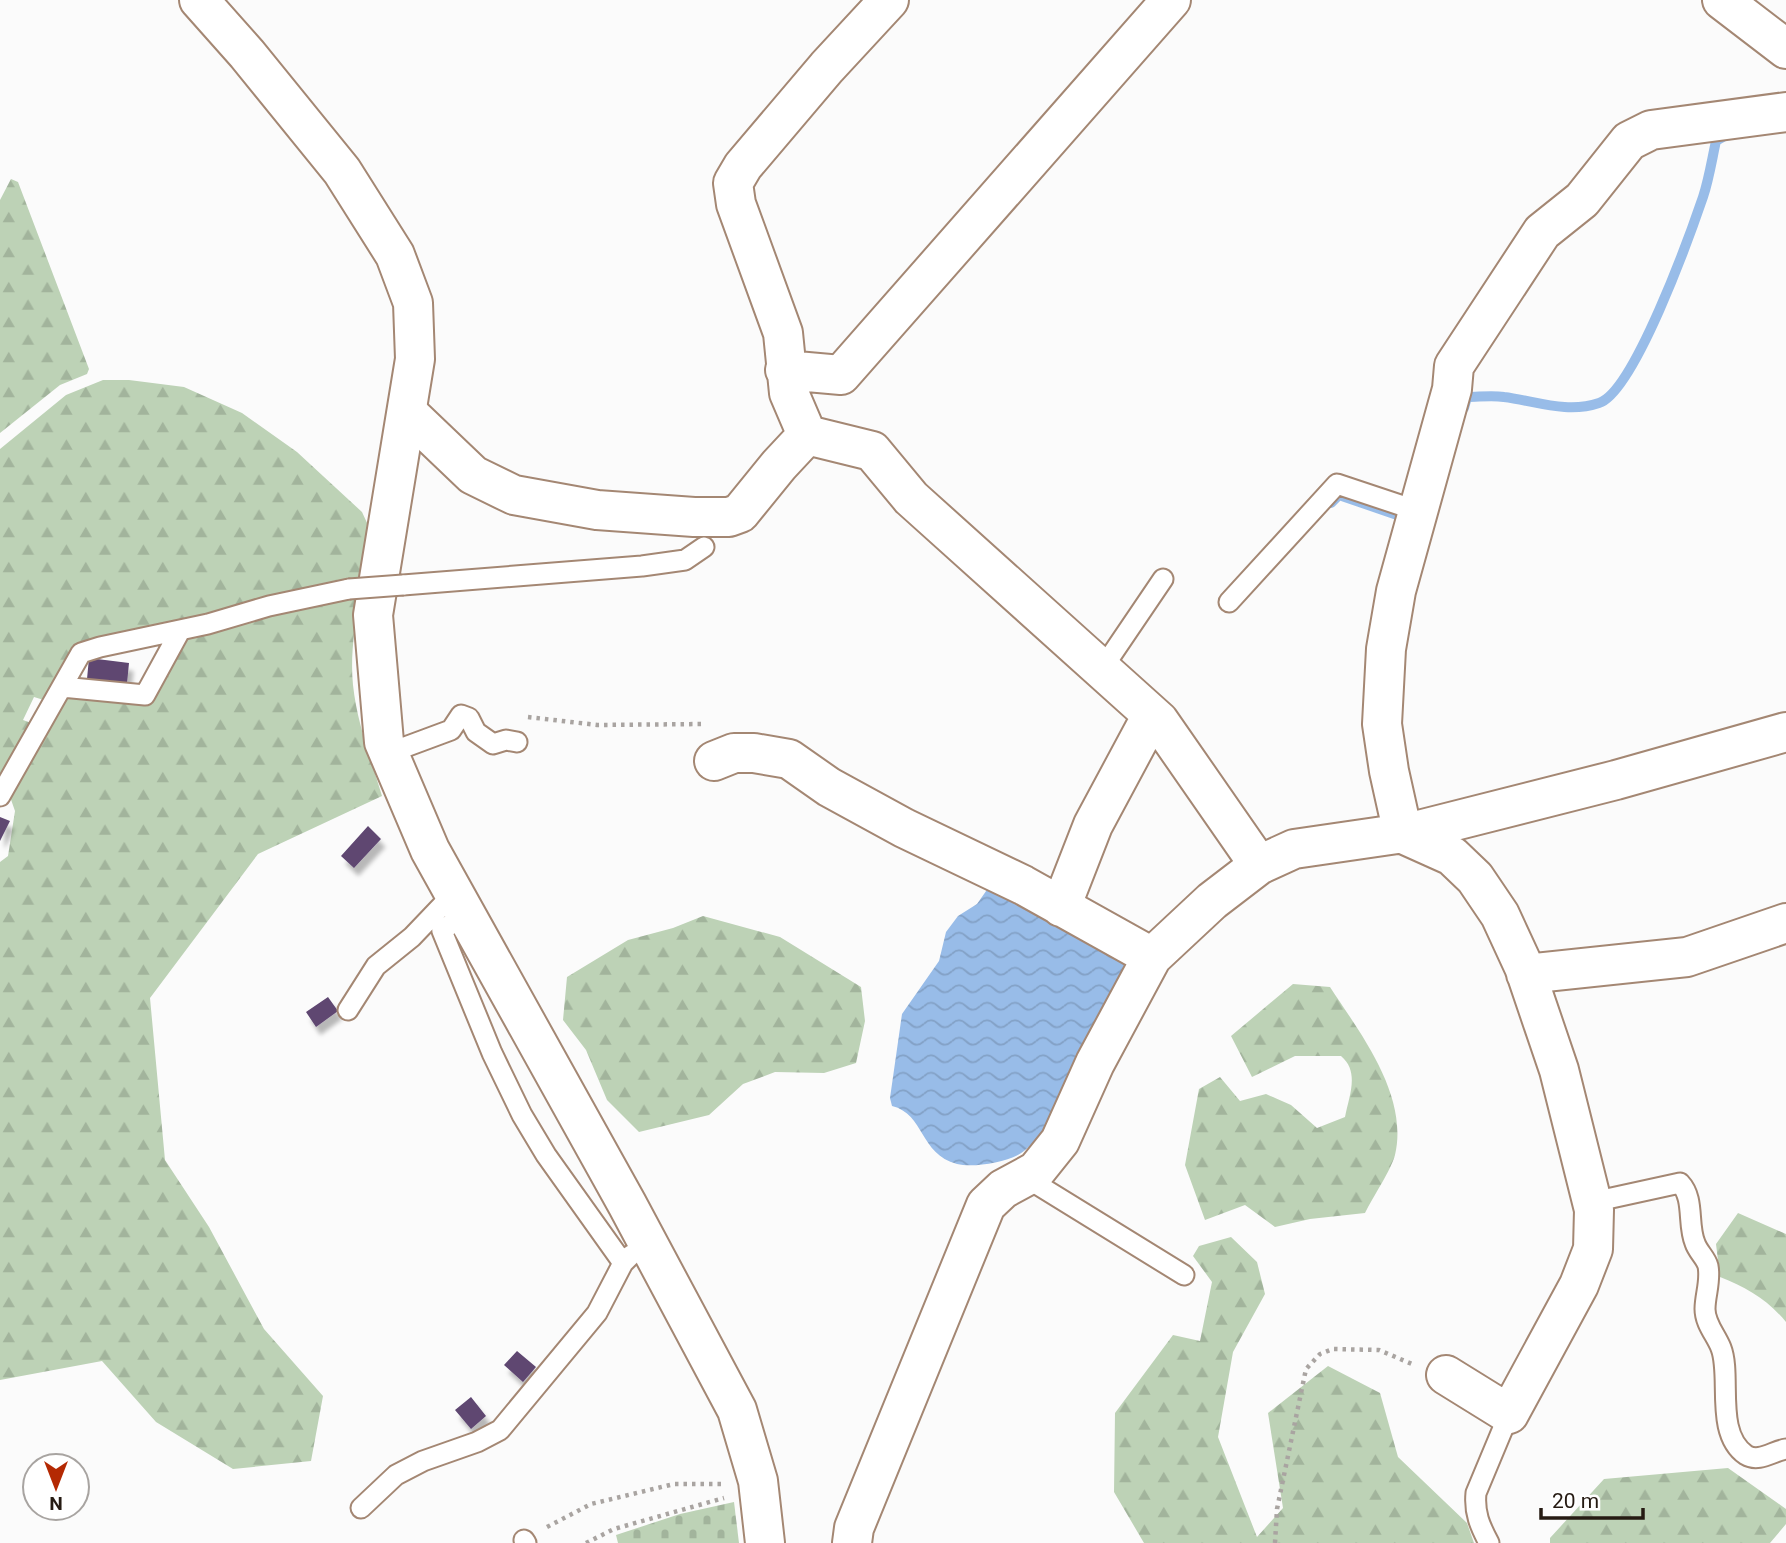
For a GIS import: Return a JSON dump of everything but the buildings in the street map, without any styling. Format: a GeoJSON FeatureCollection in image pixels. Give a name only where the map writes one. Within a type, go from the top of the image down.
{"type":"FeatureCollection","features":[{"type":"Feature","properties":{"kind":"street"},"geometry":{"type":"LineString","coordinates":[[199,0],[247,54],[342,172],[395,255],[412,303],[415,359],[373,615],[384,742],[430,850],[460,903],[634,1251],[737,1410],[759,1489],[765,1543]]}},
{"type":"Feature","properties":{"kind":"street"},"geometry":{"type":"LineString","coordinates":[[807,435],[789,393],[783,333],[736,204],[733,183],[751,156],[889,0]]}},
{"type":"Feature","properties":{"kind":"street"},"geometry":{"type":"LineString","coordinates":[[785,370],[841,374],[1171,0]]}},
{"type":"Feature","properties":{"kind":"street"},"geometry":{"type":"LineString","coordinates":[[1722,0],[1786,49]]}},
{"type":"Feature","properties":{"kind":"street"},"geometry":{"type":"LineString","coordinates":[[1404,834],[1389,771],[1382,724],[1383,684],[1396,591],[1452,389],[1454,366],[1542,232],[1582,200],[1629,141],[1651,130],[1786,112]]}},
{"type":"Feature","properties":{"kind":"street"},"geometry":{"type":"LineString","coordinates":[[407,412],[473,475],[514,495],[710,532],[729,517],[740,513],[807,435]]}},
{"type":"Feature","properties":{"kind":"street"},"geometry":{"type":"LineString","coordinates":[[807,435],[872,451],[911,498],[1152,715],[1259,864]]}},
{"type":"Feature","properties":{"kind":"street"},"geometry":{"type":"LineString","coordinates":[[1061,907],[1093,825],[1152,715]]}},
{"type":"Feature","properties":{"kind":"street"},"geometry":{"type":"LineString","coordinates":[[852,1543],[854,1528],[986,1205],[1003,1189],[1036,1171],[1060,1141],[1095,1063],[1152,957],[1212,901],[1259,864],[1294,849],[1404,834],[1616,780],[1786,732]]}},
{"type":"Feature","properties":{"kind":"street"},"geometry":{"type":"LineString","coordinates":[[724,757],[754,752],[789,759],[839,793],[1152,957]]}},
{"type":"Feature","properties":{"kind":"street"},"geometry":{"type":"LineString","coordinates":[[1404,834],[1452,856],[1475,878],[1500,915],[1526,974],[1559,1070],[1593,1202],[1593,1249],[1579,1285],[1509,1414],[1446,1375]]}},
{"type":"Feature","properties":{"kind":"street"},"geometry":{"type":"LineString","coordinates":[[1526,974],[1687,957],[1786,923]]}},
{"type":"Feature","properties":{"kind":"lane"},"geometry":{"type":"LineString","coordinates":[[1229,602],[1337,484],[1418,511]]}},
{"type":"Feature","properties":{"kind":"lane"},"geometry":{"type":"LineString","coordinates":[[0,796],[81,653],[349,589],[642,566],[685,560],[710,532]]}},
{"type":"Feature","properties":{"kind":"lane"},"geometry":{"type":"LineString","coordinates":[[1102,669],[1163,579]]}},
{"type":"Feature","properties":{"kind":"lane"},"geometry":{"type":"LineString","coordinates":[[62,687],[145,695],[180,631]]}},
{"type":"Feature","properties":{"kind":"lane"},"geometry":{"type":"LineString","coordinates":[[389,752],[451,730],[461,715],[469,718],[476,732],[493,744],[506,740],[517,743]]}},
{"type":"Feature","properties":{"kind":"lane"},"geometry":{"type":"LineString","coordinates":[[348,1010],[376,966],[460,903]]}},
{"type":"Feature","properties":{"kind":"lane"},"geometry":{"type":"LineString","coordinates":[[1025,1177],[1184,1275]]}},
{"type":"Feature","properties":{"kind":"lane"},"geometry":{"type":"LineString","coordinates":[[1593,1202],[1680,1183],[1687,1190],[1695,1243],[1708,1264],[1705,1310],[1721,1348],[1724,1403],[1732,1434],[1736,1444],[1747,1456],[1762,1458],[1786,1449]]}},
{"type":"Feature","properties":{"kind":"lane"},"geometry":{"type":"LineString","coordinates":[[360,1508],[396,1475],[423,1461],[477,1442],[500,1430],[597,1313],[634,1251]]}},
{"type":"Feature","properties":{"kind":"lane"},"geometry":{"type":"LineString","coordinates":[[1489,1543],[1474,1507],[1476,1493],[1509,1414]]}},
{"type":"Feature","properties":{"kind":"path"},"geometry":{"type":"LineString","coordinates":[[520,716],[597,725],[710,724],[729,733],[724,757]]}},
{"type":"Feature","properties":{"kind":"path"},"geometry":{"type":"LineString","coordinates":[[1275,1543],[1277,1509],[1306,1368],[1320,1354],[1334,1349],[1379,1350],[1399,1360],[1446,1375]]}},
{"type":"Feature","properties":{"kind":"path"},"geometry":{"type":"LineString","coordinates":[[525,1541],[591,1504],[674,1485],[710,1483],[759,1489]]}},
{"type":"Feature","properties":{"kind":"path"},"geometry":{"type":"LineString","coordinates":[[586,1543],[614,1529],[759,1489]]}},
{"type":"Feature","properties":{"kind":"green space"},"geometry":{"type":"Polygon","coordinates":[[[11,179],[18,182],[89,369],[87,374],[60,385],[0,433],[0,200],[11,179]]]}},
{"type":"Feature","properties":{"kind":"green space"},"geometry":{"type":"Polygon","coordinates":[[[103,380],[129,380],[184,387],[242,413],[297,452],[362,512],[368,525],[361,579],[79,646],[47,701],[34,697],[23,720],[34,724],[0,783],[0,449],[66,395],[103,380]]]}},
{"type":"Feature","properties":{"kind":"green space"},"geometry":{"type":"Polygon","coordinates":[[[340,597],[359,597],[353,652],[353,685],[361,727],[382,796],[258,854],[150,998],[165,1160],[209,1227],[264,1329],[323,1396],[311,1461],[233,1469],[156,1422],[102,1361],[0,1380],[0,862],[8,856],[15,811],[8,791],[63,692],[147,702],[185,634],[340,597]]]}},
{"type":"Feature","properties":{"kind":"green space"},"geometry":{"type":"Polygon","coordinates":[[[703,916],[780,937],[861,987],[865,1021],[856,1063],[824,1073],[775,1072],[743,1084],[709,1115],[639,1132],[607,1100],[586,1050],[563,1020],[567,977],[628,940],[673,928],[703,916]]]}},
{"type":"Feature","properties":{"kind":"green space"},"geometry":{"type":"Polygon","coordinates":[[[1293,984],[1330,987],[1379,1066],[1395,1110],[1397,1132],[1393,1161],[1365,1213],[1310,1219],[1275,1227],[1245,1205],[1205,1220],[1185,1165],[1199,1089],[1220,1077],[1240,1101],[1266,1094],[1291,1105],[1317,1128],[1345,1117],[1352,1077],[1347,1062],[1341,1056],[1295,1056],[1252,1077],[1231,1036],[1293,984]]]}},
{"type":"Feature","properties":{"kind":"green space"},"geometry":{"type":"Polygon","coordinates":[[[1738,1213],[1786,1234],[1786,1322],[1756,1295],[1720,1277],[1716,1244],[1738,1213]]]}},
{"type":"Feature","properties":{"kind":"green space"},"geometry":{"type":"Polygon","coordinates":[[[1231,1237],[1257,1262],[1265,1294],[1233,1352],[1218,1437],[1257,1537],[1283,1508],[1268,1413],[1328,1366],[1380,1393],[1398,1457],[1467,1523],[1474,1543],[1144,1543],[1114,1492],[1115,1413],[1173,1335],[1200,1341],[1212,1282],[1193,1256],[1199,1246],[1231,1237]]]}},
{"type":"Feature","properties":{"kind":"green space"},"geometry":{"type":"Polygon","coordinates":[[[1728,1468],[1786,1509],[1786,1524],[1770,1543],[1550,1543],[1550,1538],[1604,1479],[1728,1468]]]}},
{"type":"Feature","properties":{"kind":"green space"},"geometry":{"type":"Polygon","coordinates":[[[734,1502],[739,1543],[618,1543],[616,1535],[680,1514],[734,1502]]]}},
{"type":"Feature","properties":{"kind":"water"},"geometry":{"type":"Polygon","coordinates":[[[991,884],[1142,965],[1064,1101],[1034,1142],[1010,1158],[992,1163],[964,1165],[945,1159],[935,1152],[911,1117],[892,1106],[890,1098],[902,1014],[939,961],[946,932],[958,916],[977,904],[991,884]]]}},
{"type":"Feature","properties":{"kind":"waterway"},"geometry":{"type":"LineString","coordinates":[[1464,408],[1467,397],[1504,397],[1552,406],[1575,407],[1599,403],[1613,393],[1628,372],[1659,310],[1703,197],[1716,141],[1723,137]]}},
{"type":"Feature","properties":{"kind":"waterway"},"geometry":{"type":"LineString","coordinates":[[1331,503],[1339,495],[1403,517]]}}]}
